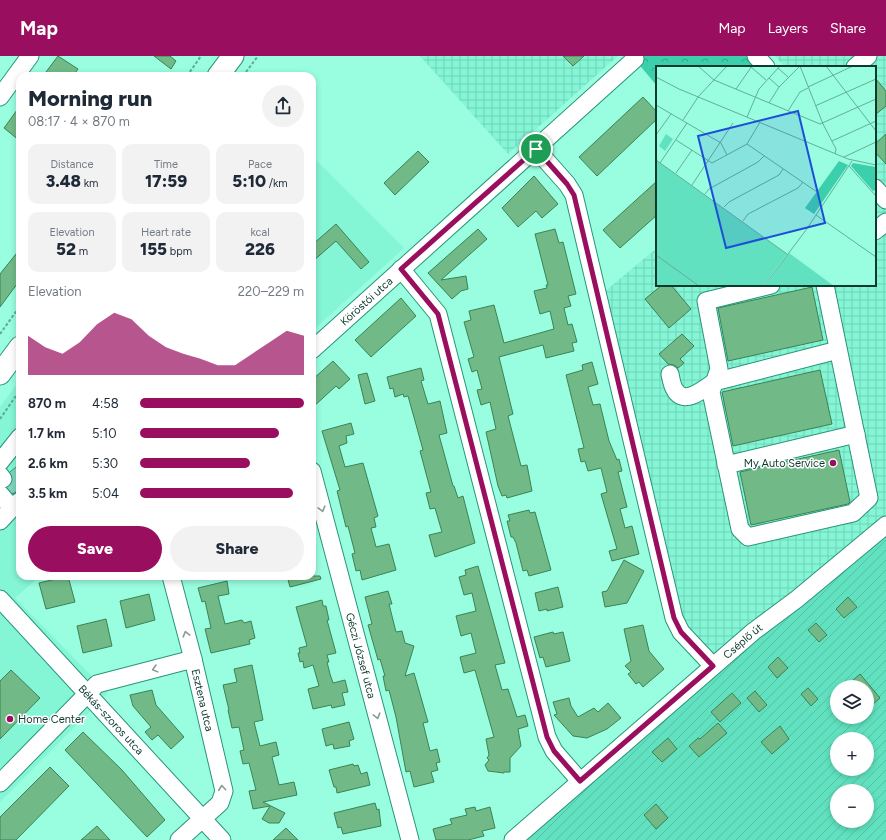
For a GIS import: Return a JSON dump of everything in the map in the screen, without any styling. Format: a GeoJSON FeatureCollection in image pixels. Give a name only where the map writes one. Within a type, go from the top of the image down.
{"type":"FeatureCollection","features":[{"type":"Feature","properties":{"kind":"main road"},"geometry":{"type":"LineString","coordinates":[[221,72],[233,56]]}},
{"type":"Feature","properties":{"kind":"main road"},"geometry":{"type":"LineString","coordinates":[[0,374],[16,358]]}},
{"type":"Feature","properties":{"kind":"street"},"geometry":{"type":"LineString","coordinates":[[18,72],[30,56]]}},
{"type":"Feature","properties":{"kind":"street"},"geometry":{"type":"LineString","coordinates":[[756,56],[765,66]]}},
{"type":"Feature","properties":{"kind":"street"},"geometry":{"type":"LineString","coordinates":[[856,66],[868,56]]}},
{"type":"Feature","properties":{"kind":"street","name":"Köröstói utca"},"geometry":{"type":"LineString","coordinates":[[316,346],[635,59]]}},
{"type":"Feature","properties":{"kind":"street"},"geometry":{"type":"LineString","coordinates":[[0,97],[16,75]]}},
{"type":"Feature","properties":{"kind":"street"},"geometry":{"type":"LineString","coordinates":[[536,149],[567,184],[574,195],[674,618],[681,632],[713,666]]}},
{"type":"Feature","properties":{"kind":"street"},"geometry":{"type":"LineString","coordinates":[[876,189],[886,200]]}},
{"type":"Feature","properties":{"kind":"street"},"geometry":{"type":"LineString","coordinates":[[876,230],[886,222]]}},
{"type":"Feature","properties":{"kind":"street"},"geometry":{"type":"LineString","coordinates":[[401,269],[438,314],[547,737],[554,751],[580,781]]}},
{"type":"Feature","properties":{"kind":"street"},"geometry":{"type":"LineString","coordinates":[[763,286],[715,292],[706,302],[718,369],[711,392],[740,529],[748,537],[853,513],[869,498],[825,286]]}},
{"type":"Feature","properties":{"kind":"street"},"geometry":{"type":"LineString","coordinates":[[670,374],[675,391],[688,397],[698,394],[714,382],[838,350]]}},
{"type":"Feature","properties":{"kind":"street"},"geometry":{"type":"LineString","coordinates":[[726,465],[856,434]]}},
{"type":"Feature","properties":{"kind":"street"},"geometry":{"type":"LineString","coordinates":[[0,521],[12,471]]}},
{"type":"Feature","properties":{"kind":"street","name":"Géczi József utca"},"geometry":{"type":"LineString","coordinates":[[316,487],[410,840]]}},
{"type":"Feature","properties":{"kind":"street","name":"Cséplő út"},"geometry":{"type":"LineString","coordinates":[[513,840],[713,666],[886,525]]}},
{"type":"Feature","properties":{"kind":"street","name":"Esztena utca"},"geometry":{"type":"LineString","coordinates":[[171,580],[193,659],[224,791],[220,803],[179,840]]}},
{"type":"Feature","properties":{"kind":"street","name":"Békás-szoros utca"},"geometry":{"type":"LineString","coordinates":[[0,600],[88,692],[222,840]]}},
{"type":"Feature","properties":{"kind":"street"},"geometry":{"type":"LineString","coordinates":[[0,782],[97,684],[193,659]]}},
{"type":"Feature","properties":{"kind":"path"},"geometry":{"type":"LineString","coordinates":[[190,72],[201,56]]}},
{"type":"Feature","properties":{"kind":"path"},"geometry":{"type":"LineString","coordinates":[[246,72],[258,56]]}},
{"type":"Feature","properties":{"kind":"path"},"geometry":{"type":"LineString","coordinates":[[0,334],[16,312]]}},
{"type":"Feature","properties":{"kind":"path"},"geometry":{"type":"LineString","coordinates":[[0,419],[16,396]]}},
{"type":"Feature","properties":{"kind":"shaded area"},"geometry":{"type":"Polygon","coordinates":[[[420,56],[618,56],[508,154],[420,56]]]}},
{"type":"Feature","properties":{"kind":"shaded area"},"geometry":{"type":"Polygon","coordinates":[[[775,56],[886,56],[886,517],[713,666],[681,632],[598,297],[656,249],[656,286],[876,286],[876,66],[784,66],[775,56]]]}},
{"type":"Feature","properties":{"kind":"shaded area"},"geometry":{"type":"Polygon","coordinates":[[[316,160],[404,248],[316,327],[316,160]]]}},
{"type":"Feature","properties":{"kind":"shaded area"},"geometry":{"type":"Polygon","coordinates":[[[16,385],[16,580],[35,580],[15,598],[108,693],[0,802],[0,407],[16,385]]]}},
{"type":"Feature","properties":{"kind":"shaded area"},"geometry":{"type":"Polygon","coordinates":[[[886,525],[886,840],[513,840],[886,525]]]}},
{"type":"Feature","properties":{"kind":"green space"},"geometry":{"type":"Polygon","coordinates":[[[632,56],[748,56],[757,66],[656,66],[656,85],[632,56]]]}},
{"type":"Feature","properties":{"kind":"building"},"geometry":{"type":"Polygon","coordinates":[[[58,56],[78,69],[76,72],[46,72],[58,56]]]}},
{"type":"Feature","properties":{"kind":"building"},"geometry":{"type":"Polygon","coordinates":[[[154,56],[170,56],[176,61],[171,69],[154,56]]]}},
{"type":"Feature","properties":{"kind":"building"},"geometry":{"type":"Polygon","coordinates":[[[563,56],[584,56],[573,66],[563,56]]]}},
{"type":"Feature","properties":{"kind":"building"},"geometry":{"type":"Polygon","coordinates":[[[876,79],[886,91],[886,106],[876,114],[876,79]]]}},
{"type":"Feature","properties":{"kind":"building"},"geometry":{"type":"Polygon","coordinates":[[[643,97],[656,111],[656,120],[597,176],[579,157],[643,97]]]}},
{"type":"Feature","properties":{"kind":"building"},"geometry":{"type":"Polygon","coordinates":[[[16,112],[16,138],[4,128],[16,112]]]}},
{"type":"Feature","properties":{"kind":"building"},"geometry":{"type":"Polygon","coordinates":[[[886,134],[886,164],[876,153],[876,143],[886,134]]]}},
{"type":"Feature","properties":{"kind":"building"},"geometry":{"type":"Polygon","coordinates":[[[418,151],[429,162],[395,195],[384,183],[418,151]]]}},
{"type":"Feature","properties":{"kind":"building"},"geometry":{"type":"Polygon","coordinates":[[[534,176],[558,204],[542,218],[536,211],[518,227],[502,208],[534,176]]]}},
{"type":"Feature","properties":{"kind":"building"},"geometry":{"type":"Polygon","coordinates":[[[656,182],[656,216],[620,248],[603,230],[656,182]]]}},
{"type":"Feature","properties":{"kind":"building"},"geometry":{"type":"Polygon","coordinates":[[[336,224],[369,262],[361,269],[336,241],[316,258],[316,242],[336,224]]]}},
{"type":"Feature","properties":{"kind":"building"},"geometry":{"type":"Polygon","coordinates":[[[478,229],[487,239],[441,280],[466,276],[468,289],[461,291],[452,299],[428,273],[478,229]]]}},
{"type":"Feature","properties":{"kind":"building"},"geometry":{"type":"Polygon","coordinates":[[[555,229],[559,243],[563,242],[576,294],[568,296],[571,306],[564,308],[568,325],[572,324],[577,342],[572,343],[574,351],[546,358],[543,345],[499,357],[513,414],[508,416],[521,466],[527,465],[532,491],[507,498],[506,495],[502,496],[498,486],[486,432],[496,429],[490,402],[481,405],[477,390],[482,389],[477,370],[472,372],[468,359],[474,357],[464,322],[471,320],[469,311],[494,305],[504,343],[554,329],[550,311],[540,314],[534,291],[547,288],[546,285],[548,285],[535,234],[555,229]]]}},
{"type":"Feature","properties":{"kind":"building"},"geometry":{"type":"Polygon","coordinates":[[[16,254],[16,285],[0,307],[0,274],[16,254]]]}},
{"type":"Feature","properties":{"kind":"building"},"geometry":{"type":"Polygon","coordinates":[[[661,286],[672,286],[691,309],[669,328],[645,299],[661,286]]]}},
{"type":"Feature","properties":{"kind":"building"},"geometry":{"type":"Polygon","coordinates":[[[812,287],[823,340],[728,361],[718,308],[812,287]]]}},
{"type":"Feature","properties":{"kind":"building"},"geometry":{"type":"Polygon","coordinates":[[[401,298],[416,316],[371,357],[355,340],[401,298]]]}},
{"type":"Feature","properties":{"kind":"building"},"geometry":{"type":"Polygon","coordinates":[[[682,334],[694,346],[680,359],[684,363],[678,368],[674,365],[668,364],[659,354],[682,334]]]}},
{"type":"Feature","properties":{"kind":"building"},"geometry":{"type":"Polygon","coordinates":[[[333,361],[350,379],[339,389],[336,386],[316,404],[316,376],[333,361]]]}},
{"type":"Feature","properties":{"kind":"building"},"geometry":{"type":"Polygon","coordinates":[[[592,362],[598,384],[588,387],[593,405],[600,404],[609,441],[617,460],[619,459],[622,471],[618,472],[627,507],[620,509],[625,528],[632,526],[639,554],[612,561],[609,551],[617,549],[601,494],[607,492],[601,468],[588,471],[585,461],[581,462],[578,449],[584,448],[566,375],[583,370],[582,365],[592,362]]]}},
{"type":"Feature","properties":{"kind":"building"},"geometry":{"type":"Polygon","coordinates":[[[421,368],[424,380],[421,381],[428,404],[440,401],[447,433],[439,435],[453,486],[458,498],[463,496],[475,543],[435,557],[429,535],[442,532],[435,508],[430,509],[426,493],[431,492],[420,451],[423,450],[408,396],[404,397],[403,394],[395,397],[393,388],[390,389],[387,377],[421,368]]]}},
{"type":"Feature","properties":{"kind":"building"},"geometry":{"type":"Polygon","coordinates":[[[820,370],[832,424],[733,446],[722,392],[820,370]]]}},
{"type":"Feature","properties":{"kind":"building"},"geometry":{"type":"Polygon","coordinates":[[[367,373],[375,401],[365,404],[358,375],[367,373]]]}},
{"type":"Feature","properties":{"kind":"building"},"geometry":{"type":"Polygon","coordinates":[[[351,423],[354,434],[346,436],[347,443],[339,446],[345,467],[363,463],[378,516],[374,518],[376,527],[371,528],[376,547],[389,544],[396,570],[362,580],[360,570],[356,571],[352,554],[355,553],[348,526],[346,527],[337,491],[340,490],[322,431],[351,423]]]}},
{"type":"Feature","properties":{"kind":"building"},"geometry":{"type":"Polygon","coordinates":[[[839,450],[850,502],[848,504],[751,525],[740,472],[839,450]]]}},
{"type":"Feature","properties":{"kind":"building"},"geometry":{"type":"Polygon","coordinates":[[[16,467],[16,493],[13,494],[8,488],[12,483],[13,477],[10,472],[16,467]]]}},
{"type":"Feature","properties":{"kind":"building"},"geometry":{"type":"Polygon","coordinates":[[[529,510],[530,513],[535,512],[551,570],[529,576],[527,570],[523,571],[516,543],[513,537],[511,537],[507,521],[510,521],[508,515],[529,510]]]}},
{"type":"Feature","properties":{"kind":"building"},"geometry":{"type":"Polygon","coordinates":[[[624,560],[644,571],[627,603],[605,607],[602,592],[607,591],[624,560]]]}},
{"type":"Feature","properties":{"kind":"building"},"geometry":{"type":"Polygon","coordinates":[[[478,566],[505,663],[495,665],[502,690],[508,689],[517,717],[525,715],[528,726],[518,729],[521,746],[510,758],[510,772],[504,773],[488,771],[485,765],[489,760],[487,758],[489,755],[486,739],[494,737],[475,670],[464,673],[460,657],[476,653],[471,633],[461,636],[456,616],[476,611],[472,593],[464,595],[459,577],[466,575],[465,570],[478,566]]]}},
{"type":"Feature","properties":{"kind":"building"},"geometry":{"type":"Polygon","coordinates":[[[316,576],[320,576],[321,579],[290,587],[288,580],[316,580],[316,576]]]}},
{"type":"Feature","properties":{"kind":"building"},"geometry":{"type":"Polygon","coordinates":[[[51,580],[69,580],[75,602],[46,609],[39,583],[51,580]]]}},
{"type":"Feature","properties":{"kind":"building"},"geometry":{"type":"Polygon","coordinates":[[[227,581],[229,594],[218,596],[225,624],[242,620],[244,623],[251,621],[255,638],[249,640],[250,644],[211,653],[205,629],[211,628],[205,601],[202,602],[198,588],[227,581]]]}},
{"type":"Feature","properties":{"kind":"building"},"geometry":{"type":"Polygon","coordinates":[[[558,587],[563,607],[547,611],[547,609],[539,611],[535,593],[558,587]]]}},
{"type":"Feature","properties":{"kind":"building"},"geometry":{"type":"Polygon","coordinates":[[[388,591],[392,604],[389,604],[396,632],[402,631],[405,643],[414,646],[405,676],[414,673],[428,722],[423,723],[430,751],[437,749],[440,762],[436,763],[438,770],[431,772],[434,782],[414,787],[410,771],[406,772],[396,717],[389,690],[386,691],[383,676],[385,676],[380,659],[378,660],[368,625],[372,624],[365,597],[388,591]]]}},
{"type":"Feature","properties":{"kind":"building"},"geometry":{"type":"Polygon","coordinates":[[[149,594],[155,620],[126,628],[120,601],[149,594]]]}},
{"type":"Feature","properties":{"kind":"building"},"geometry":{"type":"Polygon","coordinates":[[[848,597],[857,607],[844,618],[836,609],[848,597]]]}},
{"type":"Feature","properties":{"kind":"building"},"geometry":{"type":"Polygon","coordinates":[[[322,600],[323,606],[326,606],[329,620],[327,620],[336,653],[327,655],[330,674],[333,683],[345,680],[348,692],[342,693],[345,705],[332,708],[331,705],[313,709],[308,689],[319,686],[313,665],[304,668],[303,661],[300,662],[298,653],[300,653],[299,648],[307,646],[296,607],[322,600]]]}},
{"type":"Feature","properties":{"kind":"building"},"geometry":{"type":"Polygon","coordinates":[[[106,619],[112,646],[83,653],[77,626],[106,619]]]}},
{"type":"Feature","properties":{"kind":"building"},"geometry":{"type":"Polygon","coordinates":[[[816,623],[827,635],[819,642],[808,630],[816,623]]]}},
{"type":"Feature","properties":{"kind":"building"},"geometry":{"type":"Polygon","coordinates":[[[643,625],[649,651],[664,669],[643,687],[639,682],[636,684],[628,674],[631,672],[625,666],[631,661],[624,629],[643,625]]]}},
{"type":"Feature","properties":{"kind":"building"},"geometry":{"type":"Polygon","coordinates":[[[553,632],[554,634],[563,632],[570,661],[546,667],[543,657],[540,658],[534,637],[553,632]]]}},
{"type":"Feature","properties":{"kind":"building"},"geometry":{"type":"Polygon","coordinates":[[[778,657],[788,668],[777,678],[768,667],[778,657]]]}},
{"type":"Feature","properties":{"kind":"building"},"geometry":{"type":"Polygon","coordinates":[[[252,665],[263,720],[254,722],[260,746],[276,742],[279,755],[272,757],[279,785],[294,782],[297,795],[263,802],[285,813],[279,823],[269,823],[262,819],[270,806],[253,809],[249,791],[256,790],[249,763],[243,764],[240,751],[244,750],[239,727],[232,728],[223,685],[237,682],[234,669],[252,665]]]}},
{"type":"Feature","properties":{"kind":"building","name":"Home Center"},"geometry":{"type":"Polygon","coordinates":[[[11,670],[40,698],[0,739],[0,681],[11,670]]]}},
{"type":"Feature","properties":{"kind":"building"},"geometry":{"type":"Polygon","coordinates":[[[860,674],[865,680],[853,680],[860,674]]]}},
{"type":"Feature","properties":{"kind":"building"},"geometry":{"type":"Polygon","coordinates":[[[808,688],[818,699],[811,706],[801,694],[808,688]]]}},
{"type":"Feature","properties":{"kind":"building"},"geometry":{"type":"Polygon","coordinates":[[[152,690],[156,705],[184,737],[171,749],[158,735],[152,740],[145,732],[151,727],[133,706],[130,695],[152,690]]]}},
{"type":"Feature","properties":{"kind":"building"},"geometry":{"type":"Polygon","coordinates":[[[755,691],[767,705],[759,712],[747,698],[755,691]]]}},
{"type":"Feature","properties":{"kind":"building"},"geometry":{"type":"Polygon","coordinates":[[[874,691],[880,698],[874,703],[874,691]]]}},
{"type":"Feature","properties":{"kind":"building"},"geometry":{"type":"Polygon","coordinates":[[[732,693],[741,703],[720,722],[711,712],[732,693]]]}},
{"type":"Feature","properties":{"kind":"building"},"geometry":{"type":"Polygon","coordinates":[[[569,698],[571,706],[578,717],[594,708],[598,712],[608,703],[621,718],[607,729],[587,738],[573,736],[554,715],[557,714],[553,702],[569,698]]]}},
{"type":"Feature","properties":{"kind":"building"},"geometry":{"type":"Polygon","coordinates":[[[349,722],[354,739],[349,741],[350,746],[334,749],[333,744],[326,746],[322,729],[349,722]]]}},
{"type":"Feature","properties":{"kind":"building"},"geometry":{"type":"Polygon","coordinates":[[[718,723],[727,733],[699,757],[689,746],[698,738],[700,739],[718,723]]]}},
{"type":"Feature","properties":{"kind":"building"},"geometry":{"type":"Polygon","coordinates":[[[780,726],[789,739],[772,754],[761,742],[780,726]]]}},
{"type":"Feature","properties":{"kind":"building"},"geometry":{"type":"Polygon","coordinates":[[[83,732],[122,770],[165,820],[147,837],[65,750],[83,732]]]}},
{"type":"Feature","properties":{"kind":"building"},"geometry":{"type":"Polygon","coordinates":[[[668,738],[677,749],[662,762],[652,752],[668,738]]]}},
{"type":"Feature","properties":{"kind":"building"},"geometry":{"type":"Polygon","coordinates":[[[353,764],[354,766],[358,765],[361,774],[367,772],[370,785],[337,793],[329,770],[353,764]]]}},
{"type":"Feature","properties":{"kind":"building"},"geometry":{"type":"Polygon","coordinates":[[[50,767],[69,786],[16,840],[0,840],[0,817],[50,767]]]}},
{"type":"Feature","properties":{"kind":"building"},"geometry":{"type":"Polygon","coordinates":[[[375,803],[377,810],[379,809],[381,826],[343,834],[341,827],[338,828],[334,813],[375,803]]]}},
{"type":"Feature","properties":{"kind":"building"},"geometry":{"type":"Polygon","coordinates":[[[656,804],[668,818],[656,829],[644,815],[656,804]]]}},
{"type":"Feature","properties":{"kind":"building"},"geometry":{"type":"Polygon","coordinates":[[[475,807],[476,811],[490,807],[495,828],[482,831],[484,836],[468,840],[436,840],[433,829],[452,824],[450,819],[467,815],[465,809],[475,807]]]}},
{"type":"Feature","properties":{"kind":"building"},"geometry":{"type":"Polygon","coordinates":[[[97,826],[110,840],[81,840],[97,826]]]}},
{"type":"Feature","properties":{"kind":"building"},"geometry":{"type":"Polygon","coordinates":[[[286,828],[298,840],[273,840],[286,828]]]}},
{"type":"Feature","properties":{"kind":"tunnel"},"geometry":{"type":"LineString","coordinates":[[13,470],[16,474]]}},
{"type":"Feature","properties":{"kind":"tunnel"},"geometry":{"type":"LineString","coordinates":[[3,479],[16,494]]}},
{"type":"Feature","properties":{"kind":"place","name":"My Auto Service"},"geometry":{"type":"Point","coordinates":[833,463]}},
{"type":"Feature","properties":{"kind":"place","name":"Home Center"},"geometry":{"type":"Point","coordinates":[10,719]}},
{"type":"Feature","properties":{"kind":"route"},"geometry":{"type":"LineString","coordinates":[[536,149],[567,184],[574,195],[674,618],[681,632],[713,666],[580,781],[554,751],[547,737],[438,314],[401,269],[536,149]]}}]}
